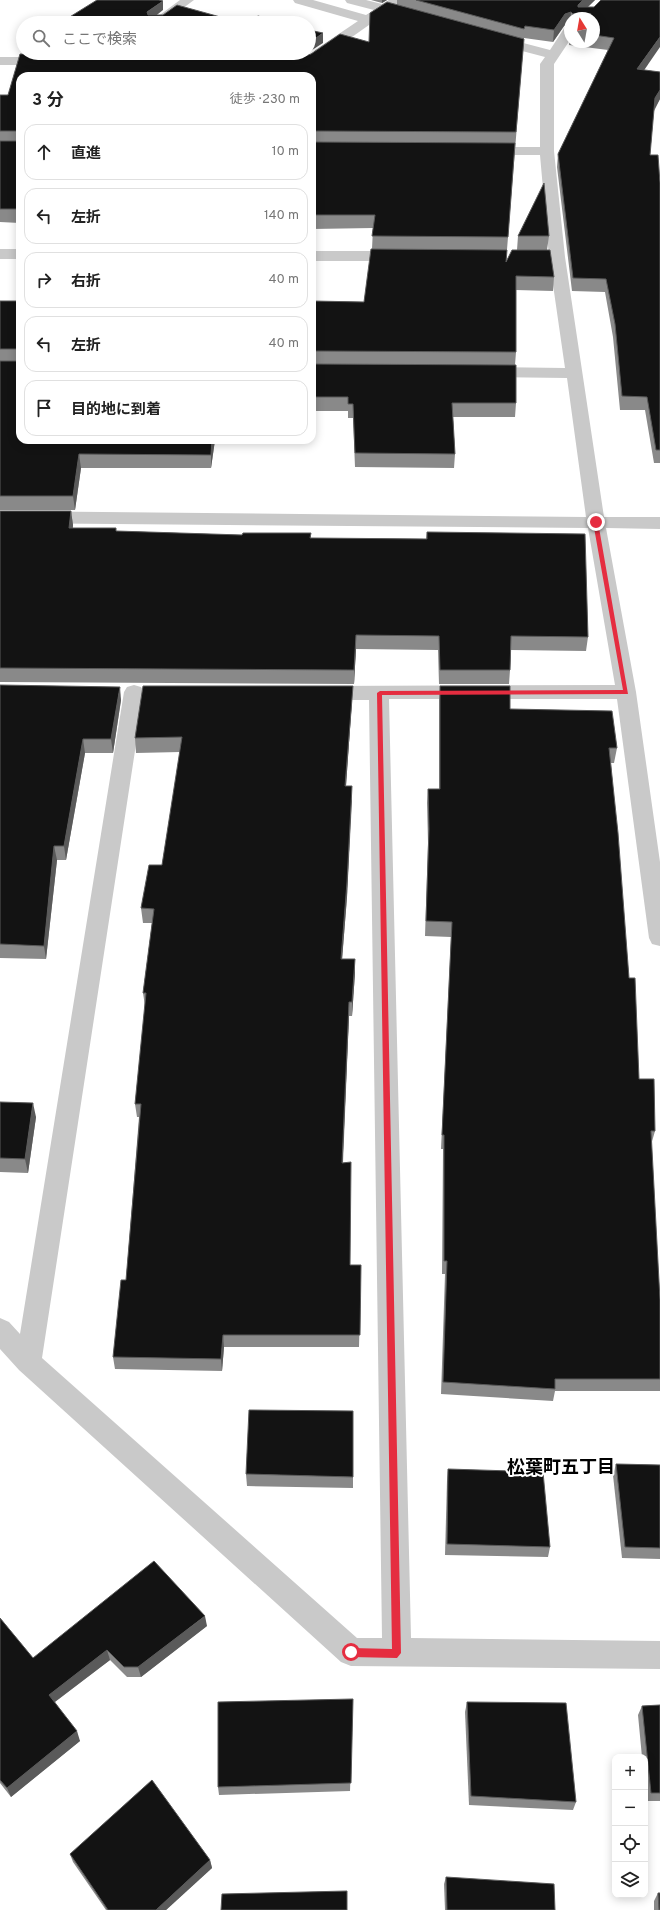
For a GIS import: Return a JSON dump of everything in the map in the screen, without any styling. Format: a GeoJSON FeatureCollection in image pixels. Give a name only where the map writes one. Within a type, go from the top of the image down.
{"type":"FeatureCollection","features":[{"type":"Feature","properties":{"kind":"street"},"geometry":{"type":"LineString","coordinates":[[165,16],[188,0]]}},
{"type":"Feature","properties":{"kind":"street"},"geometry":{"type":"LineString","coordinates":[[299,0],[368,20]]}},
{"type":"Feature","properties":{"kind":"street"},"geometry":{"type":"LineString","coordinates":[[351,0],[407,15]]}},
{"type":"Feature","properties":{"kind":"street"},"geometry":{"type":"LineString","coordinates":[[316,56],[397,0]]}},
{"type":"Feature","properties":{"kind":"street"},"geometry":{"type":"LineString","coordinates":[[484,36],[553,56]]}},
{"type":"Feature","properties":{"kind":"street"},"geometry":{"type":"LineString","coordinates":[[564,39],[547,64],[549,257],[573,373],[596,522],[626,692],[660,938]]}},
{"type":"Feature","properties":{"kind":"street"},"geometry":{"type":"LineString","coordinates":[[0,61],[62,60]]}},
{"type":"Feature","properties":{"kind":"street"},"geometry":{"type":"LineString","coordinates":[[469,151],[547,151]]}},
{"type":"Feature","properties":{"kind":"street"},"geometry":{"type":"LineString","coordinates":[[0,254],[16,254]]}},
{"type":"Feature","properties":{"kind":"street"},"geometry":{"type":"LineString","coordinates":[[316,256],[415,256]]}},
{"type":"Feature","properties":{"kind":"street"},"geometry":{"type":"LineString","coordinates":[[470,372],[573,373]]}},
{"type":"Feature","properties":{"kind":"street"},"geometry":{"type":"LineString","coordinates":[[0,517],[660,523]]}},
{"type":"Feature","properties":{"kind":"street"},"geometry":{"type":"LineString","coordinates":[[28,1362],[134,692]]}},
{"type":"Feature","properties":{"kind":"street"},"geometry":{"type":"LineString","coordinates":[[308,693],[626,692]]}},
{"type":"Feature","properties":{"kind":"street"},"geometry":{"type":"LineString","coordinates":[[380,693],[397,1653]]}},
{"type":"Feature","properties":{"kind":"street"},"geometry":{"type":"LineString","coordinates":[[0,1330],[28,1362],[351,1652],[660,1655]]}},
{"type":"Feature","properties":{"kind":"building"},"geometry":{"type":"Polygon","coordinates":[[[97,0],[159,0],[163,1],[147,12],[148,15],[163,15],[177,5],[217,16],[71,16],[97,0]]]}},
{"type":"Feature","properties":{"kind":"building"},"geometry":{"type":"Polygon","coordinates":[[[416,0],[583,0],[578,7],[594,7],[601,0],[660,0],[660,37],[637,69],[660,72],[660,90],[655,98],[650,155],[658,155],[660,183],[660,450],[656,450],[647,397],[622,396],[615,324],[606,279],[573,278],[558,154],[614,38],[600,36],[600,12],[564,12],[564,15],[554,30],[525,26],[524,29],[416,0]]]}},
{"type":"Feature","properties":{"kind":"building"},"geometry":{"type":"Polygon","coordinates":[[[387,2],[524,39],[516,132],[316,131],[316,72],[16,72],[16,131],[0,131],[0,95],[8,95],[18,60],[316,60],[316,51],[340,34],[369,42],[370,13],[387,2]]]}},
{"type":"Feature","properties":{"kind":"building"},"geometry":{"type":"Polygon","coordinates":[[[316,32],[323,33],[316,38],[316,32]]]}},
{"type":"Feature","properties":{"kind":"building"},"geometry":{"type":"Polygon","coordinates":[[[0,141],[16,141],[16,209],[0,209],[0,141]]]}},
{"type":"Feature","properties":{"kind":"building"},"geometry":{"type":"Polygon","coordinates":[[[316,142],[515,143],[508,237],[372,236],[375,215],[316,215],[316,142]]]}},
{"type":"Feature","properties":{"kind":"building"},"geometry":{"type":"Polygon","coordinates":[[[544,183],[549,236],[518,236],[544,183]]]}},
{"type":"Feature","properties":{"kind":"building"},"geometry":{"type":"Polygon","coordinates":[[[371,249],[507,250],[506,262],[512,250],[550,250],[554,277],[516,276],[516,352],[316,351],[316,301],[364,302],[371,249]]]}},
{"type":"Feature","properties":{"kind":"building"},"geometry":{"type":"Polygon","coordinates":[[[0,301],[16,301],[16,349],[0,349],[0,301]]]}},
{"type":"Feature","properties":{"kind":"building"},"geometry":{"type":"Polygon","coordinates":[[[0,361],[16,361],[16,444],[212,444],[211,455],[79,454],[73,496],[0,496],[0,361]]]}},
{"type":"Feature","properties":{"kind":"building"},"geometry":{"type":"Polygon","coordinates":[[[316,364],[516,365],[516,403],[452,403],[455,454],[355,453],[353,404],[348,404],[348,397],[316,397],[316,364]]]}},
{"type":"Feature","properties":{"kind":"building"},"geometry":{"type":"Polygon","coordinates":[[[0,511],[71,511],[69,528],[116,528],[116,531],[242,535],[243,533],[311,533],[310,538],[427,539],[427,532],[585,534],[588,637],[511,636],[510,670],[440,670],[439,636],[356,635],[354,670],[0,668],[0,511]]]}},
{"type":"Feature","properties":{"kind":"building"},"geometry":{"type":"Polygon","coordinates":[[[0,685],[120,687],[111,739],[83,739],[64,846],[54,846],[44,946],[0,944],[0,685]]]}},
{"type":"Feature","properties":{"kind":"building"},"geometry":{"type":"Polygon","coordinates":[[[143,686],[353,686],[345,786],[352,786],[341,959],[355,959],[352,1002],[349,1002],[342,1163],[351,1162],[350,1265],[361,1265],[360,1335],[223,1335],[221,1359],[113,1357],[121,1280],[126,1280],[141,1104],[135,1104],[146,993],[143,993],[154,909],[141,908],[149,865],[162,865],[182,737],[135,738],[143,686]]]}},
{"type":"Feature","properties":{"kind":"building"},"geometry":{"type":"Polygon","coordinates":[[[440,686],[510,686],[510,709],[612,711],[617,748],[609,748],[618,833],[629,978],[635,978],[639,1079],[654,1079],[655,1131],[651,1131],[660,1300],[660,1379],[555,1379],[555,1389],[443,1382],[447,1261],[444,1261],[444,1135],[442,1135],[452,922],[426,921],[429,829],[428,789],[440,789],[440,686]]]}},
{"type":"Feature","properties":{"kind":"building"},"geometry":{"type":"Polygon","coordinates":[[[0,1102],[33,1103],[25,1159],[0,1158],[0,1102]]]}},
{"type":"Feature","properties":{"kind":"building"},"geometry":{"type":"Polygon","coordinates":[[[249,1410],[353,1411],[353,1477],[246,1474],[249,1410]]]}},
{"type":"Feature","properties":{"kind":"building"},"geometry":{"type":"Polygon","coordinates":[[[616,1464],[660,1465],[660,1548],[625,1547],[616,1464]]]}},
{"type":"Feature","properties":{"kind":"building"},"geometry":{"type":"Polygon","coordinates":[[[448,1469],[543,1472],[550,1547],[447,1544],[448,1469]]]}},
{"type":"Feature","properties":{"kind":"building"},"geometry":{"type":"Polygon","coordinates":[[[154,1561],[205,1616],[138,1667],[124,1667],[107,1650],[49,1695],[77,1731],[7,1788],[0,1780],[0,1618],[33,1658],[154,1561]]]}},
{"type":"Feature","properties":{"kind":"building"},"geometry":{"type":"Polygon","coordinates":[[[353,1699],[351,1783],[218,1787],[218,1702],[353,1699]]]}},
{"type":"Feature","properties":{"kind":"building"},"geometry":{"type":"Polygon","coordinates":[[[467,1702],[566,1703],[576,1802],[471,1796],[467,1702]]]}},
{"type":"Feature","properties":{"kind":"building"},"geometry":{"type":"Polygon","coordinates":[[[660,1705],[660,1793],[651,1793],[642,1706],[660,1705]]]}},
{"type":"Feature","properties":{"kind":"building"},"geometry":{"type":"Polygon","coordinates":[[[152,1780],[210,1860],[156,1910],[108,1910],[70,1854],[152,1780]]]}},
{"type":"Feature","properties":{"kind":"building"},"geometry":{"type":"Polygon","coordinates":[[[446,1877],[554,1884],[555,1910],[447,1910],[446,1877]]]}},
{"type":"Feature","properties":{"kind":"building"},"geometry":{"type":"Polygon","coordinates":[[[347,1891],[347,1910],[221,1910],[222,1894],[347,1891]]]}},
{"type":"Feature","properties":{"kind":"building"},"geometry":{"type":"Polygon","coordinates":[[[658,1893],[660,1893],[660,1910],[659,1910],[658,1893]]]}},
{"type":"Feature","properties":{"kind":"district","name":"松葉町五丁目"},"geometry":{"type":"Point","coordinates":[561,1467]}},
{"type":"Feature","properties":{"kind":"route"},"geometry":{"type":"LineString","coordinates":[[351,1652],[397,1653],[380,693],[626,692],[596,522]]}}]}
